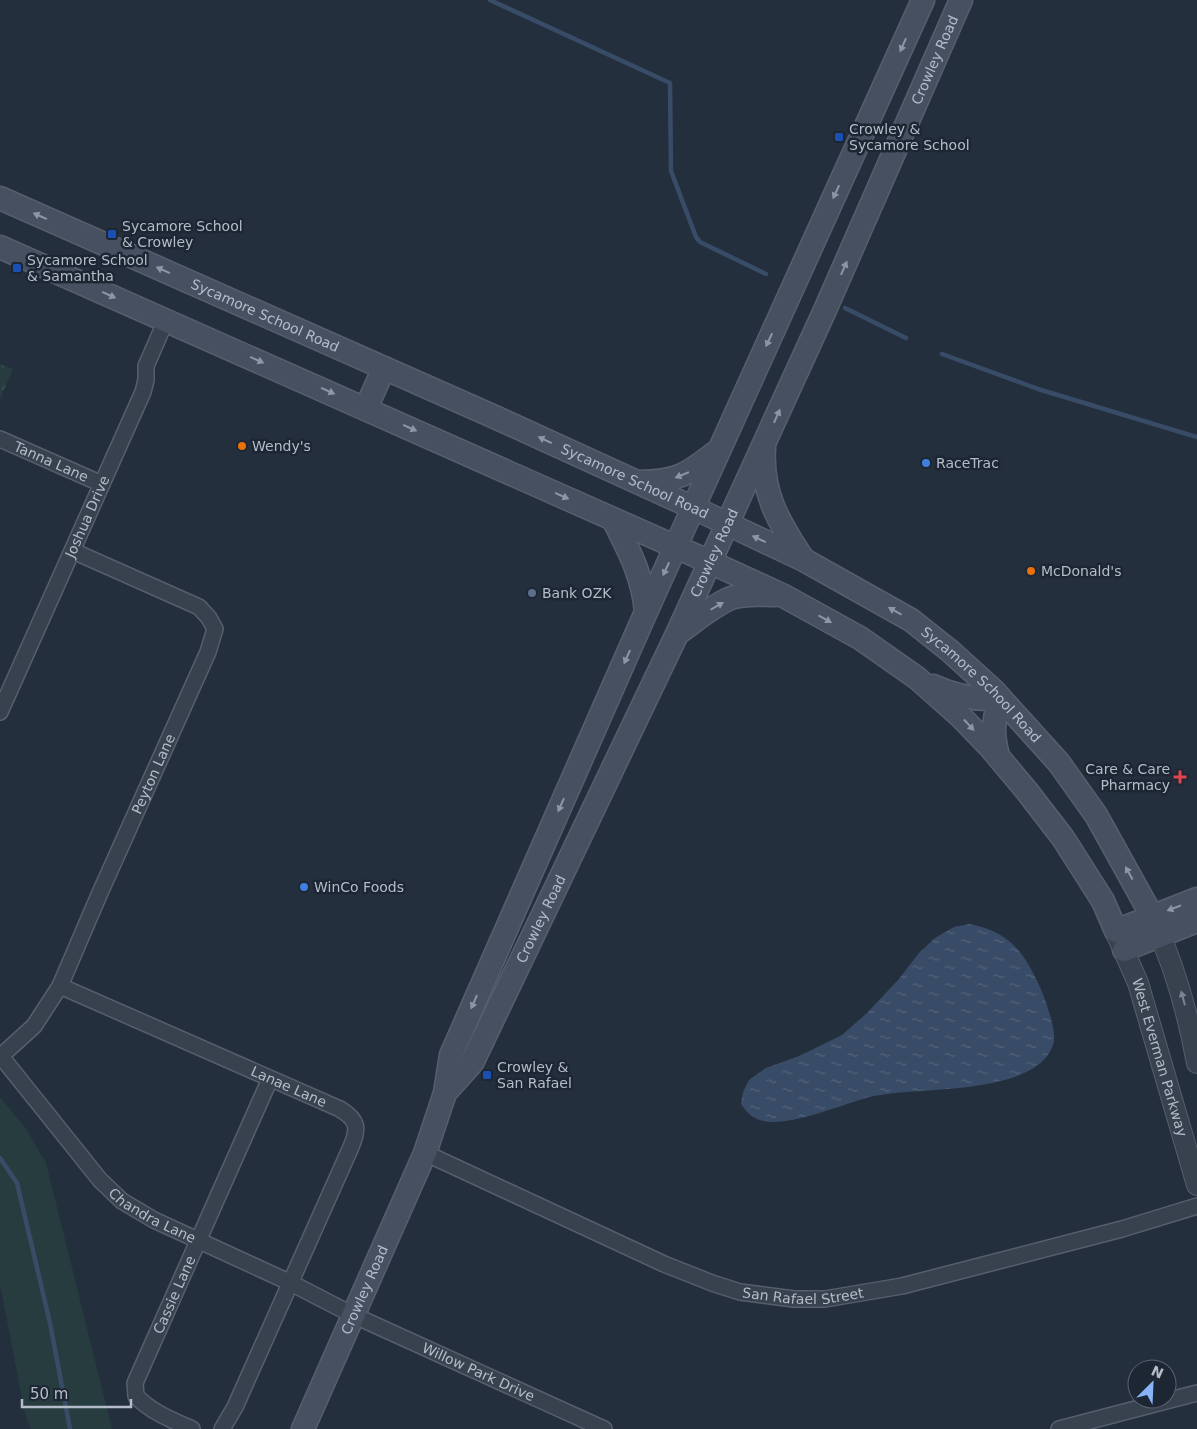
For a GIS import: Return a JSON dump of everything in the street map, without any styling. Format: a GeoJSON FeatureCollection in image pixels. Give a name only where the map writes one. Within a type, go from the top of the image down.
{"type":"FeatureCollection","features":[{"type":"Feature","properties":{"kind":"main road","name":"Crowley Road"},"geometry":{"type":"LineString","coordinates":[[303,1429],[425,1153],[445,1093],[451,1055],[646,612],[923,0]]}},
{"type":"Feature","properties":{"kind":"main road","name":"Crowley Road"},"geometry":{"type":"LineString","coordinates":[[445,1093],[472,1062],[677,634],[850,254],[961,0]]}},
{"type":"Feature","properties":{"kind":"main road","name":"Sycamore School Road"},"geometry":{"type":"LineString","coordinates":[[1,202],[384,368],[694,508],[804,560],[911,620],[950,651],[1000,698],[1060,763],[1096,815],[1156,926]]}},
{"type":"Feature","properties":{"kind":"main road"},"geometry":{"type":"LineString","coordinates":[[0,247],[710,562],[782,595],[860,638],[917,678],[962,718],[998,756],[1063,838],[1102,901],[1120,941],[1156,926],[1197,899]]}},
{"type":"Feature","properties":{"kind":"main road"},"geometry":{"type":"LineString","coordinates":[[366,408],[384,368]]}},
{"type":"Feature","properties":{"kind":"main road"},"geometry":{"type":"LineString","coordinates":[[765,442],[763,466],[768,495],[783,530],[804,560]]}},
{"type":"Feature","properties":{"kind":"main road"},"geometry":{"type":"LineString","coordinates":[[637,482],[653,482],[678,477],[691,472],[719,450]]}},
{"type":"Feature","properties":{"kind":"main road"},"geometry":{"type":"LineString","coordinates":[[613,519],[637,567],[644,591],[646,612]]}},
{"type":"Feature","properties":{"kind":"main road"},"geometry":{"type":"LineString","coordinates":[[677,634],[731,598],[752,594],[782,595]]}},
{"type":"Feature","properties":{"kind":"main road"},"geometry":{"type":"LineString","coordinates":[[917,678],[938,688],[972,699],[1000,698],[993,724],[998,756]]}},
{"type":"Feature","properties":{"kind":"main road"},"geometry":{"type":"LineString","coordinates":[[491,1023],[494,991],[533,898],[535,886],[532,871]]}},
{"type":"Feature","properties":{"kind":"main road"},"geometry":{"type":"LineString","coordinates":[[1156,926],[1197,921]]}},
{"type":"Feature","properties":{"kind":"street","name":"Joshua Drive"},"geometry":{"type":"LineString","coordinates":[[0,712],[143,392],[146,380],[146,366],[166,320]]}},
{"type":"Feature","properties":{"kind":"street","name":"Tanna Lane"},"geometry":{"type":"LineString","coordinates":[[0,439],[102,484]]}},
{"type":"Feature","properties":{"kind":"street","name":"Peyton Lane"},"geometry":{"type":"LineString","coordinates":[[0,1056],[34,1026],[60,986],[208,652],[215,628],[199,607],[72,551]]}},
{"type":"Feature","properties":{"kind":"street"},"geometry":{"type":"LineString","coordinates":[[1156,926],[1177,978],[1190,1026],[1197,1063]]}},
{"type":"Feature","properties":{"kind":"street","name":"West Everman Parkway"},"geometry":{"type":"LineString","coordinates":[[1120,941],[1138,983],[1197,1185]]}},
{"type":"Feature","properties":{"kind":"street","name":"Lanae Lane"},"geometry":{"type":"LineString","coordinates":[[60,986],[350,1115],[356,1125],[353,1142],[291,1283]]}},
{"type":"Feature","properties":{"kind":"street","name":"Chandra Lane"},"geometry":{"type":"LineString","coordinates":[[0,1056],[100,1180],[122,1201],[154,1220],[291,1283],[353,1315]]}},
{"type":"Feature","properties":{"kind":"street","name":"Cassie Lane"},"geometry":{"type":"LineString","coordinates":[[192,1429],[162,1416],[144,1405],[136,1396],[135,1384],[270,1079]]}},
{"type":"Feature","properties":{"kind":"street","name":"San Rafael Street"},"geometry":{"type":"LineString","coordinates":[[425,1153],[672,1267],[740,1292],[794,1299],[825,1299],[902,1286],[1122,1230],[1197,1206]]}},
{"type":"Feature","properties":{"kind":"street"},"geometry":{"type":"LineString","coordinates":[[222,1429],[235,1407],[291,1283]]}},
{"type":"Feature","properties":{"kind":"street","name":"Willow Park Drive"},"geometry":{"type":"LineString","coordinates":[[353,1315],[604,1429]]}},
{"type":"Feature","properties":{"kind":"street"},"geometry":{"type":"LineString","coordinates":[[1059,1429],[1197,1393]]}},
{"type":"Feature","properties":{"kind":"green space"},"geometry":{"type":"Polygon","coordinates":[[[0,364],[13,369],[0,399],[0,364]]]}},
{"type":"Feature","properties":{"kind":"green space"},"geometry":{"type":"Polygon","coordinates":[[[0,1097],[26,1129],[46,1163],[112,1429],[31,1429],[25,1414],[0,1284],[0,1097]]]}},
{"type":"Feature","properties":{"kind":"water"},"geometry":{"type":"Polygon","coordinates":[[[970,924],[983,927],[1004,937],[1019,952],[1032,971],[1043,995],[1053,1028],[1054,1041],[1045,1059],[1027,1072],[976,1086],[874,1096],[799,1119],[769,1122],[750,1115],[741,1104],[743,1092],[749,1080],[766,1068],[799,1056],[842,1035],[867,1013],[898,980],[919,953],[935,938],[954,927],[970,924]]]}},
{"type":"Feature","properties":{"kind":"waterway"},"geometry":{"type":"LineString","coordinates":[[490,0],[670,83],[671,171],[696,237],[700,242],[766,274]]}},
{"type":"Feature","properties":{"kind":"waterway"},"geometry":{"type":"LineString","coordinates":[[845,308],[906,338]]}},
{"type":"Feature","properties":{"kind":"waterway"},"geometry":{"type":"LineString","coordinates":[[942,354],[1038,389],[1197,437]]}},
{"type":"Feature","properties":{"kind":"waterway"},"geometry":{"type":"LineString","coordinates":[[0,1158],[17,1183],[50,1323],[70,1429]]}},
{"type":"Feature","properties":{"kind":"place","name":"Crowley & Sycamore School"},"geometry":{"type":"Point","coordinates":[839,137]}},
{"type":"Feature","properties":{"kind":"place","name":"Sycamore School & Crowley"},"geometry":{"type":"Point","coordinates":[112,234]}},
{"type":"Feature","properties":{"kind":"place","name":"Sycamore School & Samantha"},"geometry":{"type":"Point","coordinates":[17,268]}},
{"type":"Feature","properties":{"kind":"place","name":"Wendy's"},"geometry":{"type":"Point","coordinates":[242,446]}},
{"type":"Feature","properties":{"kind":"place","name":"RaceTrac"},"geometry":{"type":"Point","coordinates":[926,463]}},
{"type":"Feature","properties":{"kind":"place","name":"McDonald's"},"geometry":{"type":"Point","coordinates":[1031,571]}},
{"type":"Feature","properties":{"kind":"place","name":"Bank OZK"},"geometry":{"type":"Point","coordinates":[532,593]}},
{"type":"Feature","properties":{"kind":"place","name":"Care & Care Pharmacy"},"geometry":{"type":"Point","coordinates":[1180,777]}},
{"type":"Feature","properties":{"kind":"place","name":"WinCo Foods"},"geometry":{"type":"Point","coordinates":[304,887]}},
{"type":"Feature","properties":{"kind":"place","name":"Crowley & San Rafael"},"geometry":{"type":"Point","coordinates":[487,1075]}}]}
